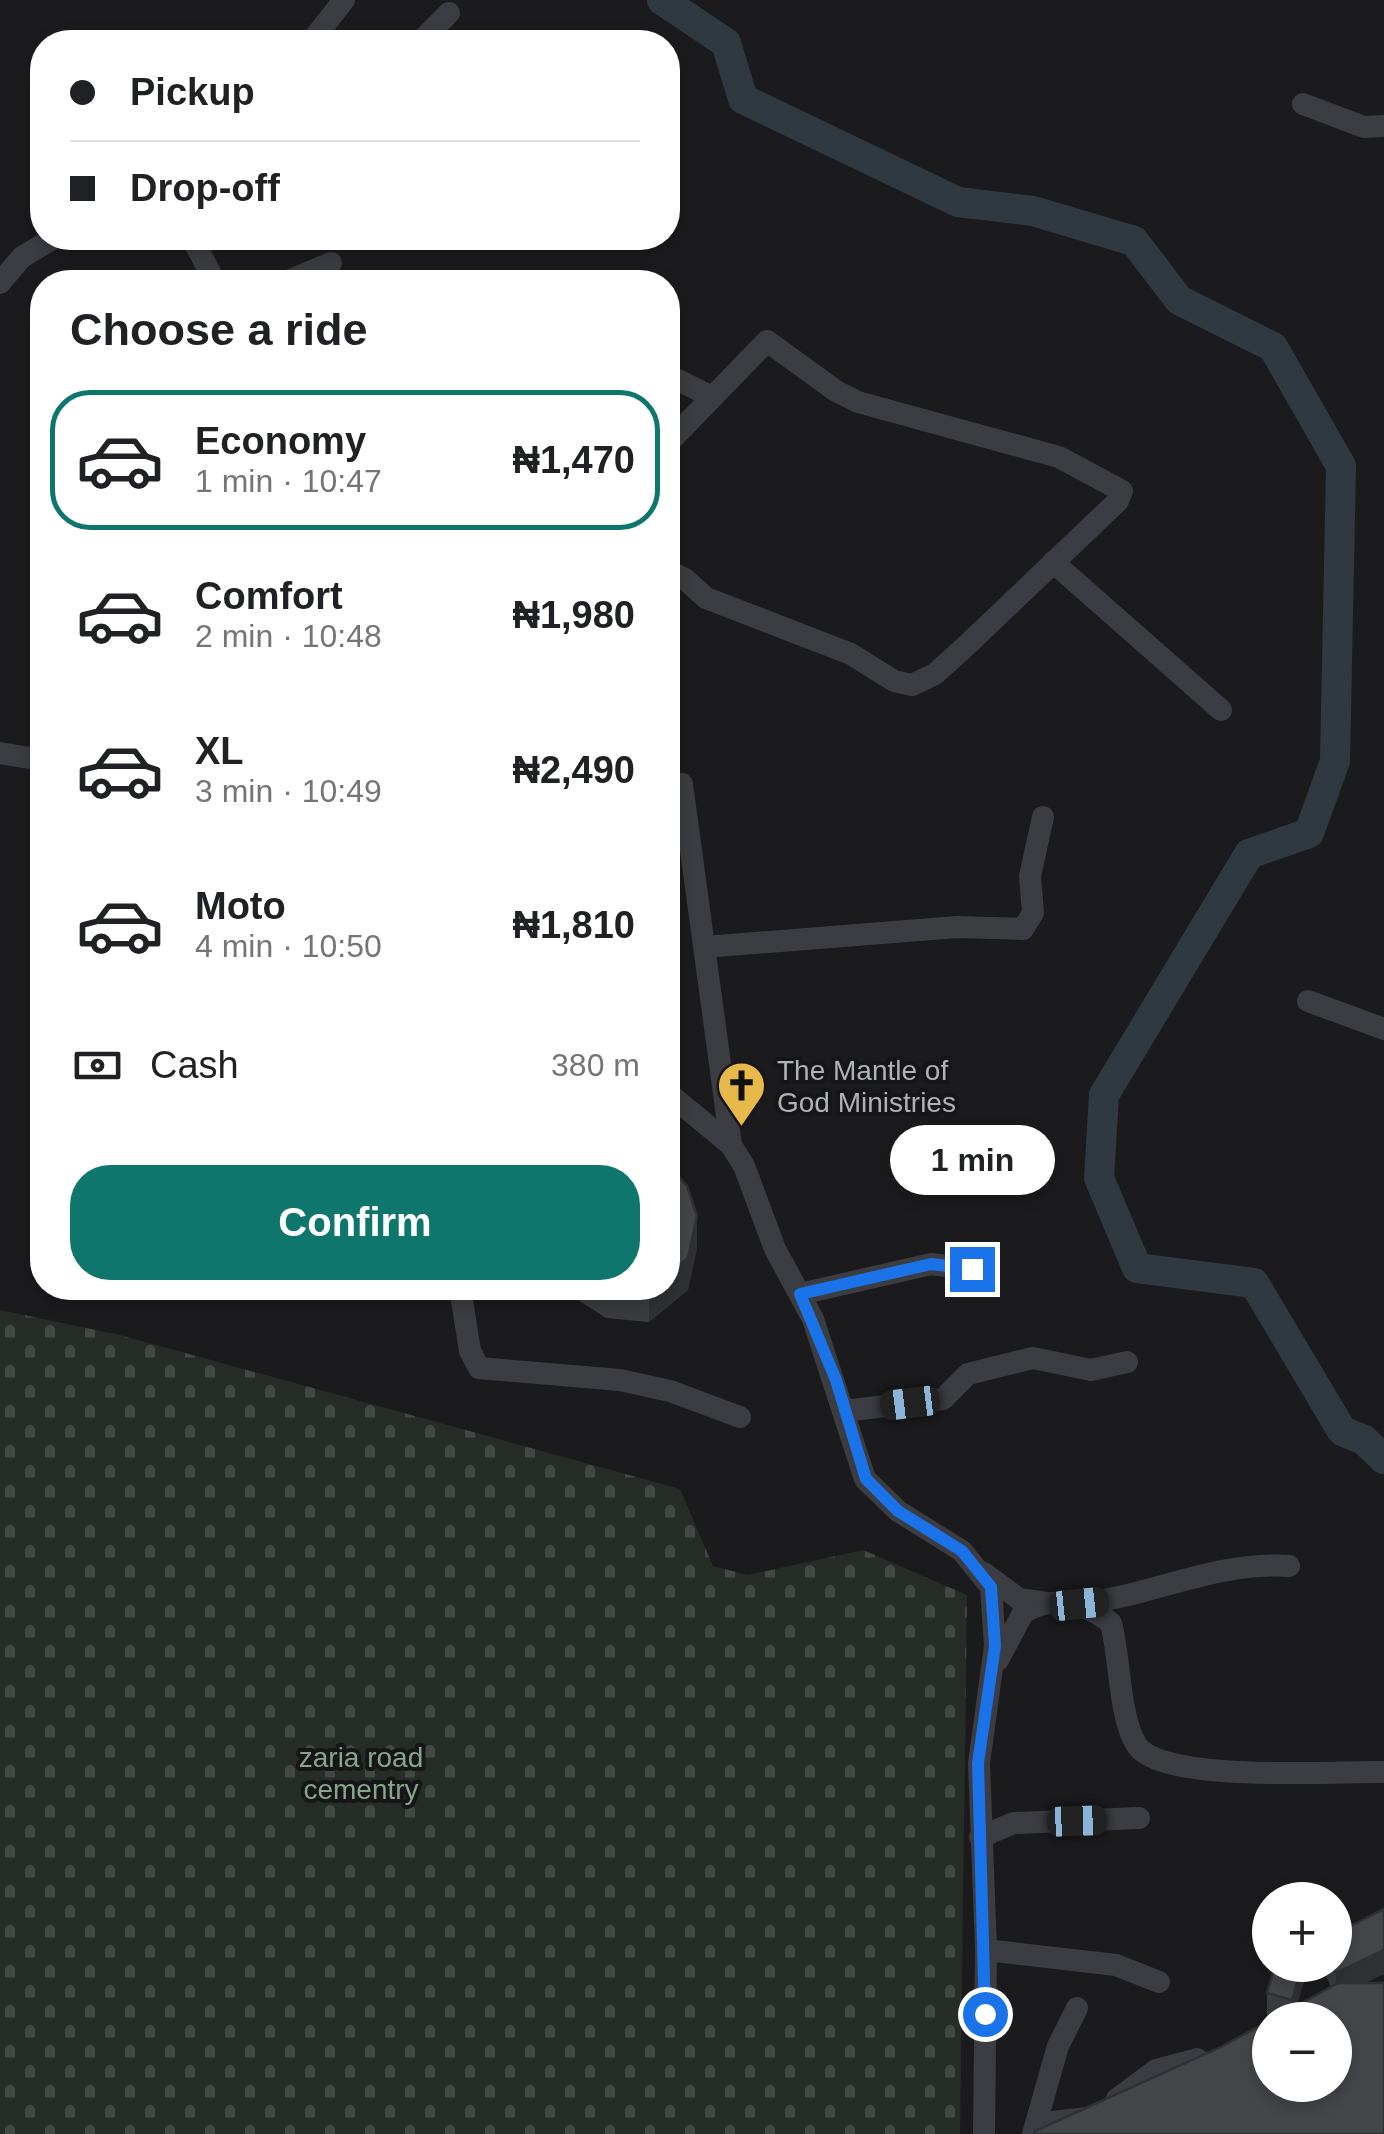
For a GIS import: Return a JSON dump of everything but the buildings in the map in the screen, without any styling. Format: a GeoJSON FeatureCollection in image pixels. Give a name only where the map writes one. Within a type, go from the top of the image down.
{"type":"FeatureCollection","features":[{"type":"Feature","properties":{"kind":"street"},"geometry":{"type":"LineString","coordinates":[[320,30],[344,0]]}},
{"type":"Feature","properties":{"kind":"street"},"geometry":{"type":"LineString","coordinates":[[436,30],[449,13]]}},
{"type":"Feature","properties":{"kind":"street"},"geometry":{"type":"LineString","coordinates":[[1303,104],[1364,127],[1384,126]]}},
{"type":"Feature","properties":{"kind":"street"},"geometry":{"type":"LineString","coordinates":[[0,283],[30,250]]}},
{"type":"Feature","properties":{"kind":"street"},"geometry":{"type":"LineString","coordinates":[[316,270],[331,264]]}},
{"type":"Feature","properties":{"kind":"street"},"geometry":{"type":"LineString","coordinates":[[680,430],[766,341],[858,402],[1059,457],[1122,490],[1118,500],[956,655],[912,685],[894,681],[852,654],[706,598],[680,577]]}},
{"type":"Feature","properties":{"kind":"street"},"geometry":{"type":"LineString","coordinates":[[680,381],[712,396]]}},
{"type":"Feature","properties":{"kind":"street"},"geometry":{"type":"LineString","coordinates":[[1053,562],[1222,710]]}},
{"type":"Feature","properties":{"kind":"street"},"geometry":{"type":"LineString","coordinates":[[0,753],[30,758]]}},
{"type":"Feature","properties":{"kind":"street"},"geometry":{"type":"LineString","coordinates":[[682,784],[720,1089],[731,1146]]}},
{"type":"Feature","properties":{"kind":"street"},"geometry":{"type":"LineString","coordinates":[[705,947],[957,927],[1023,929],[1033,912],[1030,876],[1043,817]]}},
{"type":"Feature","properties":{"kind":"street"},"geometry":{"type":"LineString","coordinates":[[1308,1001],[1384,1029]]}},
{"type":"Feature","properties":{"kind":"street"},"geometry":{"type":"LineString","coordinates":[[680,1103],[731,1146],[744,1166],[774,1249],[825,1349],[866,1479],[874,1492],[976,1564],[994,1584],[1018,1599],[1079,1604],[1129,1598],[1222,1568],[1289,1566]]}},
{"type":"Feature","properties":{"kind":"street"},"geometry":{"type":"LineString","coordinates":[[800,1294],[931,1264],[972,1269]]}},
{"type":"Feature","properties":{"kind":"street"},"geometry":{"type":"LineString","coordinates":[[462,1300],[470,1351],[479,1368],[630,1382],[740,1417]]}},
{"type":"Feature","properties":{"kind":"street"},"geometry":{"type":"LineString","coordinates":[[844,1411],[943,1399],[951,1396],[968,1374],[1033,1358],[1091,1370],[1126,1362]]}},
{"type":"Feature","properties":{"kind":"street"},"geometry":{"type":"LineString","coordinates":[[976,1564],[991,1587],[995,1646],[978,1763],[986,1950],[984,2134]]}},
{"type":"Feature","properties":{"kind":"street"},"geometry":{"type":"LineString","coordinates":[[991,1677],[1023,1613],[1050,1603]]}},
{"type":"Feature","properties":{"kind":"street"},"geometry":{"type":"LineString","coordinates":[[1079,1604],[1111,1623],[1131,1734],[1150,1757],[1200,1770],[1384,1772]]}},
{"type":"Feature","properties":{"kind":"street"},"geometry":{"type":"LineString","coordinates":[[980,1837],[1014,1823],[1138,1818]]}},
{"type":"Feature","properties":{"kind":"street"},"geometry":{"type":"LineString","coordinates":[[986,1950],[1116,1965],[1159,1982]]}},
{"type":"Feature","properties":{"kind":"street"},"geometry":{"type":"LineString","coordinates":[[1077,2008],[1058,2046],[1035,2129],[1099,2117],[1156,2070],[1198,2059]]}},
{"type":"Feature","properties":{"kind":"green space","name":"zaria road cementry"},"geometry":{"type":"Polygon","coordinates":[[[0,1310],[120,1335],[680,1489],[713,1566],[748,1575],[863,1550],[967,1595],[960,2134],[0,2134],[0,1310]]]}},
{"type":"Feature","properties":{"kind":"waterway"},"geometry":{"type":"LineString","coordinates":[[662,0],[726,43],[743,99],[958,202],[1033,211],[1134,241],[1179,300],[1273,347],[1341,466],[1335,761],[1309,833],[1249,854],[1104,1095],[1099,1178],[1137,1268],[1254,1283],[1342,1431],[1364,1440],[1384,1459]]}},
{"type":"Feature","properties":{"kind":"place","name":"The Mantle of God Ministries"},"geometry":{"type":"Point","coordinates":[742,1128]}},
{"type":"Feature","properties":{"kind":"route"},"geometry":{"type":"LineString","coordinates":[[972,1269],[931,1264],[800,1294],[836,1380],[866,1479],[874,1492],[962,1551],[991,1587],[995,1646],[978,1763],[985,2014]]}}]}
